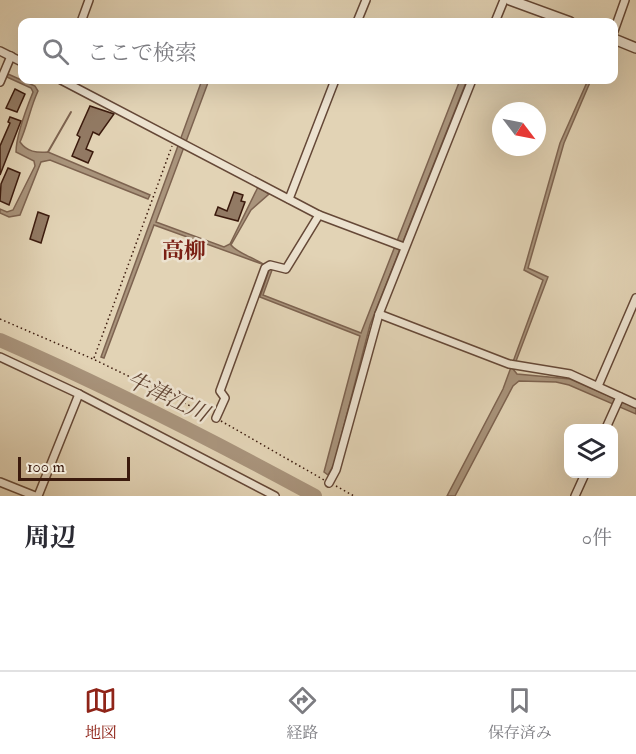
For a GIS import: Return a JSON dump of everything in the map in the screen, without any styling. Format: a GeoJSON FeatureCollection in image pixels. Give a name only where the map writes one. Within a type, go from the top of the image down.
{"type":"FeatureCollection","features":[{"type":"Feature","properties":{"kind":"street"},"geometry":{"type":"LineString","coordinates":[[82,18],[89,0]]}},
{"type":"Feature","properties":{"kind":"street"},"geometry":{"type":"LineString","coordinates":[[359,18],[366,0]]}},
{"type":"Feature","properties":{"kind":"street"},"geometry":{"type":"LineString","coordinates":[[497,18],[504,0]]}},
{"type":"Feature","properties":{"kind":"street"},"geometry":{"type":"LineString","coordinates":[[510,0],[559,18]]}},
{"type":"Feature","properties":{"kind":"street"},"geometry":{"type":"LineString","coordinates":[[618,18],[625,0]]}},
{"type":"Feature","properties":{"kind":"street"},"geometry":{"type":"LineString","coordinates":[[618,41],[636,48]]}},
{"type":"Feature","properties":{"kind":"street"},"geometry":{"type":"LineString","coordinates":[[0,51],[18,60]]}},
{"type":"Feature","properties":{"kind":"street"},"geometry":{"type":"LineString","coordinates":[[0,82],[11,56]]}},
{"type":"Feature","properties":{"kind":"street"},"geometry":{"type":"LineString","coordinates":[[69,84],[319,215],[404,247]]}},
{"type":"Feature","properties":{"kind":"street"},"geometry":{"type":"LineString","coordinates":[[289,199],[333,84]]}},
{"type":"Feature","properties":{"kind":"street"},"geometry":{"type":"LineString","coordinates":[[329,483],[336,470],[379,314],[470,84]]}},
{"type":"Feature","properties":{"kind":"street"},"geometry":{"type":"LineString","coordinates":[[216,418],[225,398],[220,391],[266,267],[286,269],[319,215]]}},
{"type":"Feature","properties":{"kind":"street"},"geometry":{"type":"LineString","coordinates":[[598,386],[636,298]]}},
{"type":"Feature","properties":{"kind":"street"},"geometry":{"type":"LineString","coordinates":[[379,314],[512,365],[570,374],[636,404]]}},
{"type":"Feature","properties":{"kind":"street"},"geometry":{"type":"LineString","coordinates":[[0,357],[79,394],[275,496]]}},
{"type":"Feature","properties":{"kind":"street"},"geometry":{"type":"LineString","coordinates":[[0,482],[36,496],[79,394]]}},
{"type":"Feature","properties":{"kind":"street"},"geometry":{"type":"LineString","coordinates":[[608,424],[620,397]]}},
{"type":"Feature","properties":{"kind":"street"},"geometry":{"type":"LineString","coordinates":[[575,496],[583,478]]}},
{"type":"Feature","properties":{"kind":"path"},"geometry":{"type":"LineString","coordinates":[[93,359],[177,139]]}},
{"type":"Feature","properties":{"kind":"path"},"geometry":{"type":"LineString","coordinates":[[0,319],[93,359],[216,418],[354,496]]}},
{"type":"Feature","properties":{"kind":"shaded area"},"geometry":{"type":"Polygon","coordinates":[[[8,74],[18,78],[18,82],[7,77],[8,74]]]}},
{"type":"Feature","properties":{"kind":"shaded area"},"geometry":{"type":"Polygon","coordinates":[[[22,84],[35,86],[38,91],[20,142],[26,148],[32,151],[48,152],[150,195],[148,199],[50,160],[41,162],[20,215],[9,217],[0,213],[0,209],[7,212],[13,210],[35,166],[34,161],[16,152],[20,130],[33,92],[31,88],[22,84]]]}},
{"type":"Feature","properties":{"kind":"shaded area"},"geometry":{"type":"Polygon","coordinates":[[[201,84],[208,84],[156,222],[224,247],[230,244],[258,187],[269,194],[251,210],[231,245],[239,252],[262,263],[272,270],[263,295],[361,333],[458,84],[465,84],[370,325],[334,464],[328,475],[324,472],[360,336],[260,297],[269,270],[262,264],[154,225],[104,358],[101,357],[201,84]]]}},
{"type":"Feature","properties":{"kind":"shaded area"},"geometry":{"type":"Polygon","coordinates":[[[586,84],[589,84],[564,143],[528,268],[548,277],[513,369],[517,374],[570,379],[636,408],[636,414],[569,385],[556,382],[519,381],[513,386],[455,496],[447,496],[503,389],[543,280],[524,270],[560,143],[586,84]]]}},
{"type":"Feature","properties":{"kind":"building"},"geometry":{"type":"Polygon","coordinates":[[[15,89],[25,94],[17,112],[6,108],[15,89]]]}},
{"type":"Feature","properties":{"kind":"building"},"geometry":{"type":"Polygon","coordinates":[[[90,106],[114,114],[99,135],[93,132],[86,149],[93,152],[88,163],[72,156],[80,137],[77,135],[90,106]]]}},
{"type":"Feature","properties":{"kind":"building"},"geometry":{"type":"Polygon","coordinates":[[[10,117],[21,121],[0,175],[0,146],[10,123],[8,122],[10,117]]]}},
{"type":"Feature","properties":{"kind":"building"},"geometry":{"type":"Polygon","coordinates":[[[8,168],[20,173],[9,205],[0,201],[1,184],[8,168]]]}},
{"type":"Feature","properties":{"kind":"building"},"geometry":{"type":"Polygon","coordinates":[[[234,192],[243,195],[241,201],[245,202],[238,221],[215,215],[218,207],[227,211],[234,192]]]}},
{"type":"Feature","properties":{"kind":"building"},"geometry":{"type":"Polygon","coordinates":[[[38,212],[49,216],[41,243],[30,239],[38,212]]]}},
{"type":"Feature","properties":{"kind":"waterway"},"geometry":{"type":"LineString","coordinates":[[48,152],[71,112]]}},
{"type":"Feature","properties":{"kind":"waterway","name":"牛津江川"},"geometry":{"type":"LineString","coordinates":[[0,340],[159,415],[315,496]]}},
{"type":"Feature","properties":{"kind":"district","name":"高柳"},"geometry":{"type":"Point","coordinates":[184,250]}}]}
